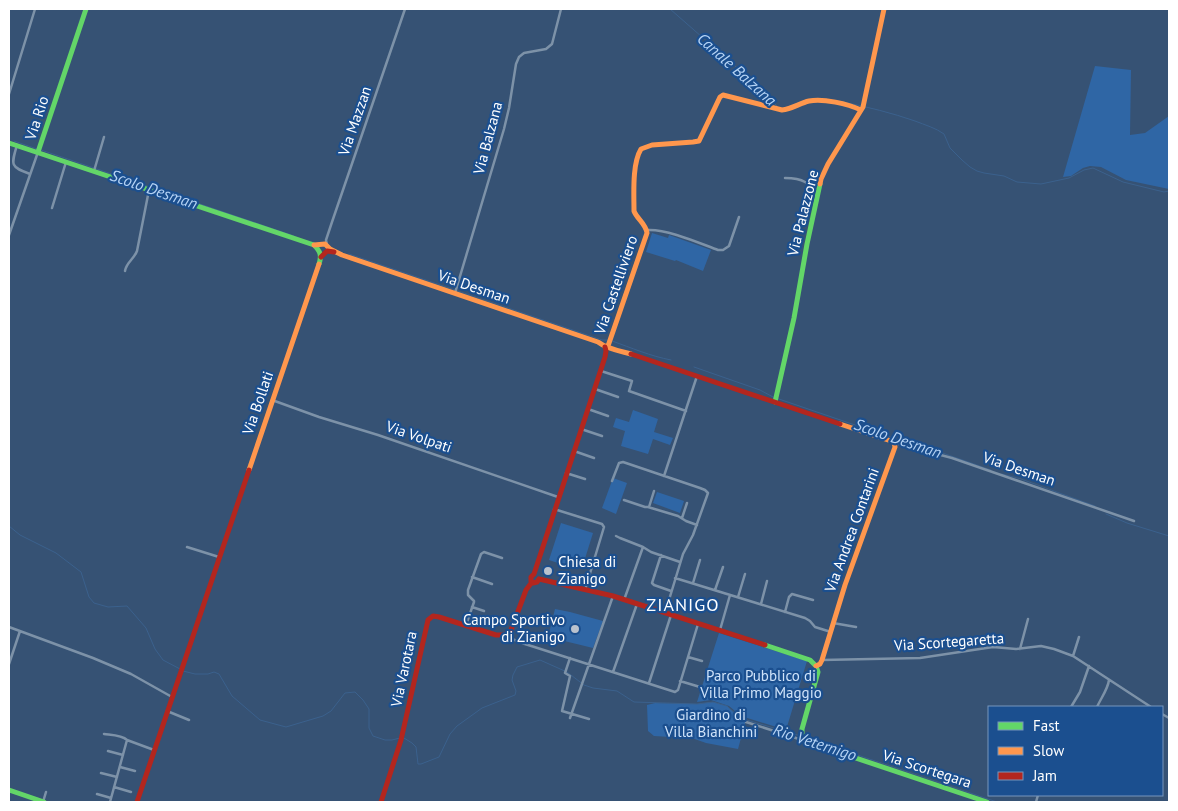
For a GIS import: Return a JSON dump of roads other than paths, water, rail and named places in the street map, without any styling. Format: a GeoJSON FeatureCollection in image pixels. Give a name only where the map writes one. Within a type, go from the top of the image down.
{"type":"FeatureCollection","features":[{"type":"Feature","properties":{"kind":"street"},"geometry":{"type":"LineString","coordinates":[[9,94],[35,9]]}},
{"type":"Feature","properties":{"kind":"street","name":"Via Rio"},"geometry":{"type":"LineString","coordinates":[[9,235],[86,9]]}},
{"type":"Feature","properties":{"kind":"street","name":"Via Mazzan"},"geometry":{"type":"LineString","coordinates":[[324,248],[405,9]]}},
{"type":"Feature","properties":{"kind":"street","name":"Via Balzana"},"geometry":{"type":"LineString","coordinates":[[456,291],[504,129],[516,64],[524,53],[546,49],[552,44],[561,9]]}},
{"type":"Feature","properties":{"kind":"street","name":"Via Palazzone"},"geometry":{"type":"LineString","coordinates":[[775,399],[794,318],[821,179],[862,107],[884,9]]}},
{"type":"Feature","properties":{"kind":"street","name":"Via Castelliviero"},"geometry":{"type":"LineString","coordinates":[[605,347],[608,346],[648,233],[646,226],[636,216],[634,211],[636,166],[638,152],[642,148],[699,141],[721,96],[725,95],[782,110],[806,101],[816,100],[862,107]]}},
{"type":"Feature","properties":{"kind":"street"},"geometry":{"type":"LineString","coordinates":[[95,170],[104,137]]}},
{"type":"Feature","properties":{"kind":"street"},"geometry":{"type":"LineString","coordinates":[[9,142],[324,248]]}},
{"type":"Feature","properties":{"kind":"street"},"geometry":{"type":"LineString","coordinates":[[17,145],[13,162],[14,167],[30,174]]}},
{"type":"Feature","properties":{"kind":"street"},"geometry":{"type":"LineString","coordinates":[[52,208],[66,162]]}},
{"type":"Feature","properties":{"kind":"street"},"geometry":{"type":"LineString","coordinates":[[785,178],[806,182],[818,193]]}},
{"type":"Feature","properties":{"kind":"street"},"geometry":{"type":"LineString","coordinates":[[125,271],[126,266],[137,251],[149,190]]}},
{"type":"Feature","properties":{"kind":"street","name":"Via Castelliviero"},"geometry":{"type":"LineString","coordinates":[[648,230],[684,237],[718,250],[723,250],[729,246],[739,217]]}},
{"type":"Feature","properties":{"kind":"street","name":"Via Desman"},"geometry":{"type":"LineString","coordinates":[[324,248],[456,291],[598,342],[605,347],[775,399],[891,440],[895,445],[952,458],[1134,521]]}},
{"type":"Feature","properties":{"kind":"street","name":"Via Bollati"},"geometry":{"type":"LineString","coordinates":[[137,802],[324,248]]}},
{"type":"Feature","properties":{"kind":"street"},"geometry":{"type":"LineString","coordinates":[[532,582],[530,577],[534,574],[595,389],[606,354],[605,347]]}},
{"type":"Feature","properties":{"kind":"street"},"geometry":{"type":"LineString","coordinates":[[601,370],[632,381],[629,391],[686,411]]}},
{"type":"Feature","properties":{"kind":"street"},"geometry":{"type":"LineString","coordinates":[[664,476],[697,376]]}},
{"type":"Feature","properties":{"kind":"street"},"geometry":{"type":"LineString","coordinates":[[595,389],[618,397]]}},
{"type":"Feature","properties":{"kind":"street","name":"Via Volpati"},"geometry":{"type":"LineString","coordinates":[[272,399],[319,417],[406,444],[558,497]]}},
{"type":"Feature","properties":{"kind":"street"},"geometry":{"type":"LineString","coordinates":[[588,409],[608,416]]}},
{"type":"Feature","properties":{"kind":"street"},"geometry":{"type":"LineString","coordinates":[[581,429],[602,436]]}},
{"type":"Feature","properties":{"kind":"street","name":"Via Andrea Contarini"},"geometry":{"type":"LineString","coordinates":[[816,666],[822,660],[845,585],[895,445]]}},
{"type":"Feature","properties":{"kind":"street"},"geometry":{"type":"LineString","coordinates":[[574,452],[594,458]]}},
{"type":"Feature","properties":{"kind":"street"},"geometry":{"type":"LineString","coordinates":[[612,480],[621,462],[708,492],[692,538],[683,552],[665,613]]}},
{"type":"Feature","properties":{"kind":"street"},"geometry":{"type":"LineString","coordinates":[[566,473],[585,479]]}},
{"type":"Feature","properties":{"kind":"street"},"geometry":{"type":"LineString","coordinates":[[648,507],[654,492]]}},
{"type":"Feature","properties":{"kind":"street"},"geometry":{"type":"LineString","coordinates":[[624,500],[682,518],[697,525]]}},
{"type":"Feature","properties":{"kind":"street"},"geometry":{"type":"LineString","coordinates":[[682,518],[687,503]]}},
{"type":"Feature","properties":{"kind":"street"},"geometry":{"type":"LineString","coordinates":[[554,509],[604,526],[585,590]]}},
{"type":"Feature","properties":{"kind":"street"},"geometry":{"type":"LineString","coordinates":[[616,536],[651,552],[680,562]]}},
{"type":"Feature","properties":{"kind":"street"},"geometry":{"type":"LineString","coordinates":[[188,547],[219,557]]}},
{"type":"Feature","properties":{"kind":"street"},"geometry":{"type":"LineString","coordinates":[[625,597],[643,547]]}},
{"type":"Feature","properties":{"kind":"street"},"geometry":{"type":"LineString","coordinates":[[466,625],[474,601],[467,593],[481,554],[484,552],[502,558]]}},
{"type":"Feature","properties":{"kind":"street"},"geometry":{"type":"LineString","coordinates":[[661,555],[652,583],[672,591]]}},
{"type":"Feature","properties":{"kind":"street"},"geometry":{"type":"LineString","coordinates":[[693,583],[700,560]]}},
{"type":"Feature","properties":{"kind":"street"},"geometry":{"type":"LineString","coordinates":[[716,590],[723,567]]}},
{"type":"Feature","properties":{"kind":"street"},"geometry":{"type":"LineString","coordinates":[[534,574],[538,576],[539,580]]}},
{"type":"Feature","properties":{"kind":"street"},"geometry":{"type":"LineString","coordinates":[[738,597],[744,574]]}},
{"type":"Feature","properties":{"kind":"street"},"geometry":{"type":"LineString","coordinates":[[472,577],[492,584]]}},
{"type":"Feature","properties":{"kind":"street"},"geometry":{"type":"LineString","coordinates":[[676,578],[805,618],[815,627],[831,632]]}},
{"type":"Feature","properties":{"kind":"street"},"geometry":{"type":"LineString","coordinates":[[698,624],[678,690],[675,692],[516,641],[508,634],[513,626],[526,590],[532,582],[536,583],[539,580],[625,597],[637,604],[810,660],[816,666],[817,674],[802,726],[802,737]]}},
{"type":"Feature","properties":{"kind":"street"},"geometry":{"type":"LineString","coordinates":[[761,604],[767,581]]}},
{"type":"Feature","properties":{"kind":"street"},"geometry":{"type":"LineString","coordinates":[[785,612],[792,594],[813,600]]}},
{"type":"Feature","properties":{"kind":"street"},"geometry":{"type":"LineString","coordinates":[[720,630],[730,595]]}},
{"type":"Feature","properties":{"kind":"street"},"geometry":{"type":"LineString","coordinates":[[570,718],[613,596]]}},
{"type":"Feature","properties":{"kind":"street"},"geometry":{"type":"LineString","coordinates":[[613,672],[637,604]]}},
{"type":"Feature","properties":{"kind":"street"},"geometry":{"type":"LineString","coordinates":[[472,607],[484,611]]}},
{"type":"Feature","properties":{"kind":"street"},"geometry":{"type":"LineString","coordinates":[[649,683],[672,615]]}},
{"type":"Feature","properties":{"kind":"street","name":"Via Varotara"},"geometry":{"type":"LineString","coordinates":[[381,802],[401,738],[428,620],[435,616],[496,635],[508,634]]}},
{"type":"Feature","properties":{"kind":"street"},"geometry":{"type":"LineString","coordinates":[[1020,649],[1028,619]]}},
{"type":"Feature","properties":{"kind":"street"},"geometry":{"type":"LineString","coordinates":[[833,622],[856,627]]}},
{"type":"Feature","properties":{"kind":"street"},"geometry":{"type":"LineString","coordinates":[[9,627],[108,664],[131,674],[172,697]]}},
{"type":"Feature","properties":{"kind":"street"},"geometry":{"type":"LineString","coordinates":[[9,664],[20,631]]}},
{"type":"Feature","properties":{"kind":"street"},"geometry":{"type":"LineString","coordinates":[[1073,656],[1079,637]]}},
{"type":"Feature","properties":{"kind":"street","name":"Via Scortegaretta"},"geometry":{"type":"LineString","coordinates":[[822,660],[920,658],[993,647],[1020,649],[1041,646],[1073,656],[1149,706]]}},
{"type":"Feature","properties":{"kind":"street"},"geometry":{"type":"LineString","coordinates":[[688,656],[702,660]]}},
{"type":"Feature","properties":{"kind":"street"},"geometry":{"type":"LineString","coordinates":[[570,658],[566,672],[570,676],[562,711],[589,719]]}},
{"type":"Feature","properties":{"kind":"street"},"geometry":{"type":"LineString","coordinates":[[1072,706],[1080,692],[1089,666]]}},
{"type":"Feature","properties":{"kind":"street"},"geometry":{"type":"LineString","coordinates":[[1097,706],[1109,680]]}},
{"type":"Feature","properties":{"kind":"street"},"geometry":{"type":"LineString","coordinates":[[680,681],[700,687]]}},
{"type":"Feature","properties":{"kind":"street"},"geometry":{"type":"LineString","coordinates":[[167,711],[189,720]]}},
{"type":"Feature","properties":{"kind":"street","name":"Via Scortegara"},"geometry":{"type":"LineString","coordinates":[[746,722],[799,739],[802,737],[811,744],[987,802]]}},
{"type":"Feature","properties":{"kind":"street"},"geometry":{"type":"LineString","coordinates":[[104,734],[121,737],[154,750]]}},
{"type":"Feature","properties":{"kind":"street"},"geometry":{"type":"LineString","coordinates":[[110,802],[127,740]]}},
{"type":"Feature","properties":{"kind":"street"},"geometry":{"type":"LineString","coordinates":[[108,751],[123,755]]}},
{"type":"Feature","properties":{"kind":"street"},"geometry":{"type":"LineString","coordinates":[[120,767],[135,772]]}},
{"type":"Feature","properties":{"kind":"street"},"geometry":{"type":"LineString","coordinates":[[101,773],[117,777]]}},
{"type":"Feature","properties":{"kind":"street"},"geometry":{"type":"LineString","coordinates":[[114,787],[131,792]]}},
{"type":"Feature","properties":{"kind":"street"},"geometry":{"type":"LineString","coordinates":[[9,790],[44,802],[46,792]]}},
{"type":"Feature","properties":{"kind":"street"},"geometry":{"type":"LineString","coordinates":[[97,794],[111,798]]}},
{"type":"Feature","properties":{"kind":"waterway","name":"Canale Balzana"},"geometry":{"type":"LineString","coordinates":[[670,9],[750,79],[780,109],[812,99],[826,100]]}},
{"type":"Feature","properties":{"kind":"waterway","name":"Canale Balzana"},"geometry":{"type":"LineString","coordinates":[[843,102],[898,115],[938,130],[944,134],[950,148],[962,160],[970,167],[984,173],[1004,176],[1017,182],[1041,184],[1069,178],[1084,170],[1093,168],[1123,182],[1164,192],[1169,191]]}},
{"type":"Feature","properties":{"kind":"waterway","name":"Scolo Desman"},"geometry":{"type":"LineString","coordinates":[[14,141],[37,149]]}},
{"type":"Feature","properties":{"kind":"waterway","name":"Scolo Desman"},"geometry":{"type":"LineString","coordinates":[[41,150],[294,236]]}},
{"type":"Feature","properties":{"kind":"waterway","name":"Scolo Desman"},"geometry":{"type":"LineString","coordinates":[[349,254],[602,340],[608,340]]}},
{"type":"Feature","properties":{"kind":"waterway","name":"Scolo Desman"},"geometry":{"type":"LineString","coordinates":[[612,341],[671,360]]}},
{"type":"Feature","properties":{"kind":"waterway","name":"Scolo Desman"},"geometry":{"type":"LineString","coordinates":[[694,367],[760,390],[773,397],[991,470]]}},
{"type":"Feature","properties":{"kind":"waterway","name":"Scolo Desman"},"geometry":{"type":"LineString","coordinates":[[1002,474],[1095,506]]}},
{"type":"Feature","properties":{"kind":"waterway","name":"Scolo Desman"},"geometry":{"type":"LineString","coordinates":[[1106,514],[1127,523],[1169,536]]}},
{"type":"Feature","properties":{"kind":"waterway","name":"Rio Veternigo"},"geometry":{"type":"LineString","coordinates":[[9,526],[20,535],[56,553],[81,572],[89,597],[94,603],[108,607],[127,606],[146,628],[155,649],[163,660],[180,669]]}},
{"type":"Feature","properties":{"kind":"waterway","name":"Rio Veternigo"},"geometry":{"type":"LineString","coordinates":[[183,671],[195,674],[214,672],[219,674],[232,696],[260,720],[286,727],[323,716],[331,711],[345,693],[355,692],[369,709],[369,728],[373,736],[385,740],[404,738],[416,747],[418,764],[421,764],[439,757],[450,734],[457,726],[482,708],[515,695],[516,691],[512,680],[517,667],[540,660],[567,672],[584,685],[617,691],[634,702],[697,704],[713,702],[727,706],[740,718],[804,737],[997,802]]}},
{"type":"Feature","properties":{"kind":"place","name":"Chiesa di Zianigo"},"geometry":{"type":"Point","coordinates":[548,571]}},
{"type":"Feature","properties":{"kind":"place","name":"Campo Sportivo di Zianigo"},"geometry":{"type":"Point","coordinates":[575,629]}},
{"type":"Feature","properties":{"kind":"district","name":"ZIANIGO"},"geometry":{"type":"Point","coordinates":[683,605]}},
{"type":"Feature","properties":{"kind":"park label","name":"Parco Pubblico di Villa Primo Maggio"},"geometry":{"type":"Point","coordinates":[761,684]}},
{"type":"Feature","properties":{"kind":"park label","name":"Giardino di Villa Bianchini"},"geometry":{"type":"Point","coordinates":[711,724]}}]}
